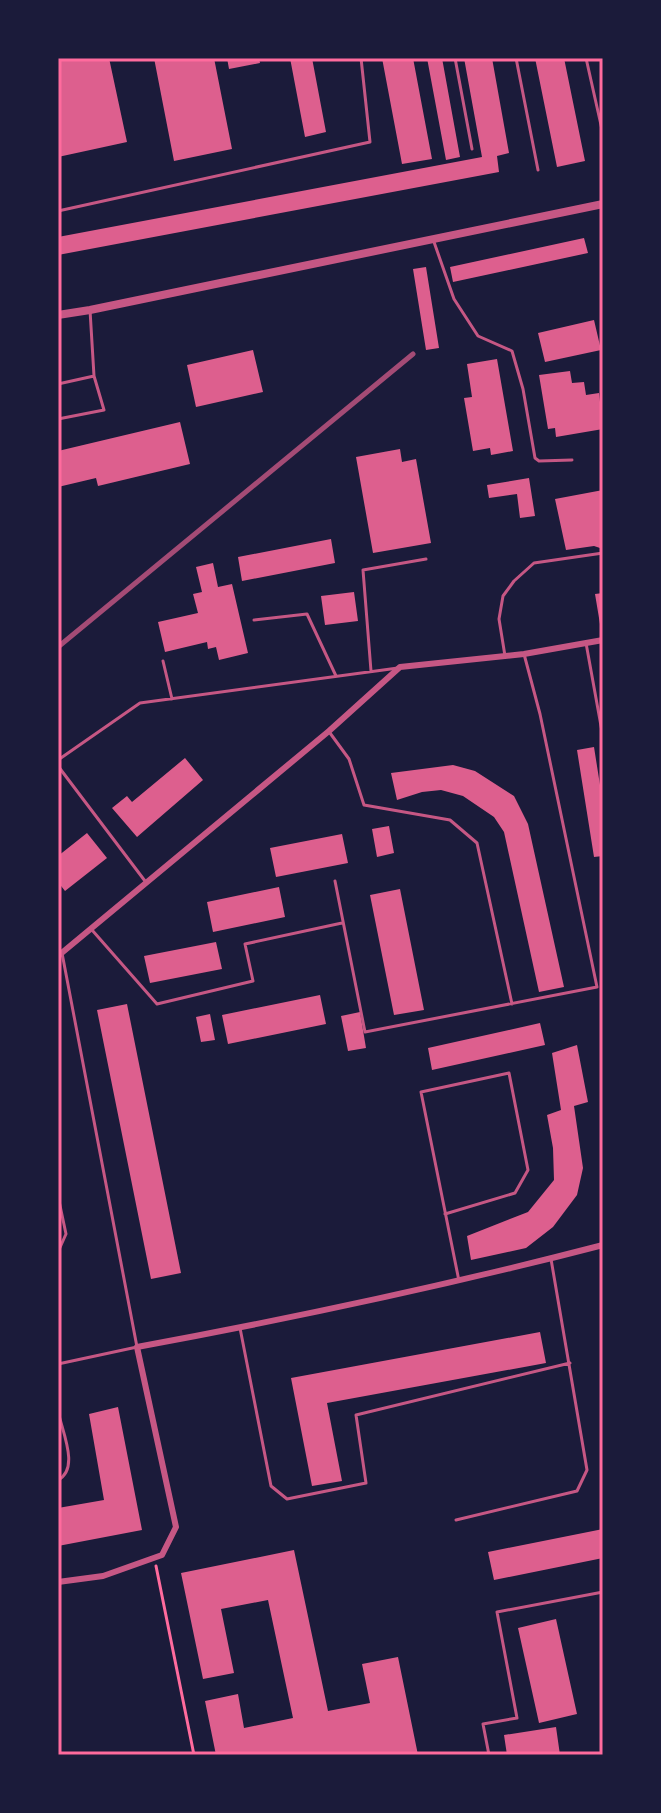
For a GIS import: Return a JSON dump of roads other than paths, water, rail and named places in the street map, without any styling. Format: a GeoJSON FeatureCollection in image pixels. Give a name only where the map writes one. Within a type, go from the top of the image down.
{"type":"FeatureCollection","features":[{"type":"Feature","properties":{"kind":"street"},"geometry":{"type":"LineString","coordinates":[[58,315],[603,204]]}},
{"type":"Feature","properties":{"kind":"street"},"geometry":{"type":"LineString","coordinates":[[60,955],[329,731],[400,667],[524,654],[603,640]]}},
{"type":"Feature","properties":{"kind":"street"},"geometry":{"type":"LineString","coordinates":[[58,1582],[103,1576],[162,1555],[176,1527],[137,1347],[459,1281],[603,1245]]}},
{"type":"Feature","properties":{"kind":"lane"},"geometry":{"type":"LineString","coordinates":[[58,211],[370,142],[361,58]]}},
{"type":"Feature","properties":{"kind":"lane"},"geometry":{"type":"LineString","coordinates":[[455,58],[472,149]]}},
{"type":"Feature","properties":{"kind":"lane"},"geometry":{"type":"LineString","coordinates":[[516,58],[538,170]]}},
{"type":"Feature","properties":{"kind":"lane"},"geometry":{"type":"LineString","coordinates":[[586,58],[603,134]]}},
{"type":"Feature","properties":{"kind":"lane"},"geometry":{"type":"LineString","coordinates":[[433,238],[454,299],[478,336],[512,351],[523,389],[535,458],[539,461],[572,460]]}},
{"type":"Feature","properties":{"kind":"lane"},"geometry":{"type":"LineString","coordinates":[[58,419],[104,410],[94,376],[90,310]]}},
{"type":"Feature","properties":{"kind":"lane"},"geometry":{"type":"LineString","coordinates":[[58,384],[94,376]]}},
{"type":"Feature","properties":{"kind":"lane"},"geometry":{"type":"LineString","coordinates":[[505,656],[499,619],[503,596],[514,581],[534,563],[603,553]]}},
{"type":"Feature","properties":{"kind":"lane"},"geometry":{"type":"LineString","coordinates":[[371,671],[363,570],[426,559]]}},
{"type":"Feature","properties":{"kind":"lane"},"geometry":{"type":"LineString","coordinates":[[254,620],[307,614],[336,676]]}},
{"type":"Feature","properties":{"kind":"lane"},"geometry":{"type":"LineString","coordinates":[[586,643],[603,737]]}},
{"type":"Feature","properties":{"kind":"lane"},"geometry":{"type":"LineString","coordinates":[[335,881],[365,1032],[597,987],[540,714],[524,654]]}},
{"type":"Feature","properties":{"kind":"lane"},"geometry":{"type":"LineString","coordinates":[[163,661],[172,699]]}},
{"type":"Feature","properties":{"kind":"lane"},"geometry":{"type":"LineString","coordinates":[[58,760],[140,703],[400,667]]}},
{"type":"Feature","properties":{"kind":"lane"},"geometry":{"type":"LineString","coordinates":[[329,731],[349,759],[364,805],[450,820],[477,843],[512,1004]]}},
{"type":"Feature","properties":{"kind":"lane"},"geometry":{"type":"LineString","coordinates":[[58,766],[147,884]]}},
{"type":"Feature","properties":{"kind":"lane"},"geometry":{"type":"LineString","coordinates":[[92,930],[157,1004],[253,981],[245,944],[342,923]]}},
{"type":"Feature","properties":{"kind":"lane"},"geometry":{"type":"LineString","coordinates":[[58,1364],[137,1347],[60,955]]}},
{"type":"Feature","properties":{"kind":"lane"},"geometry":{"type":"LineString","coordinates":[[445,1214],[515,1193],[528,1170],[509,1073],[421,1092],[445,1214],[459,1281]]}},
{"type":"Feature","properties":{"kind":"lane"},"geometry":{"type":"LineString","coordinates":[[58,1196],[66,1234],[58,1252]]}},
{"type":"Feature","properties":{"kind":"lane"},"geometry":{"type":"LineString","coordinates":[[456,1520],[577,1491],[587,1470],[551,1259]]}},
{"type":"Feature","properties":{"kind":"lane"},"geometry":{"type":"LineString","coordinates":[[240,1328],[271,1486],[287,1499],[366,1483],[356,1415],[570,1363]]}},
{"type":"Feature","properties":{"kind":"lane"},"geometry":{"type":"LineString","coordinates":[[58,1411],[70,1466],[66,1475],[58,1480]]}},
{"type":"Feature","properties":{"kind":"lane"},"geometry":{"type":"LineString","coordinates":[[489,1755],[483,1724],[517,1718],[497,1612],[603,1592]]}},
{"type":"Feature","properties":{"kind":"railway"},"geometry":{"type":"LineString","coordinates":[[58,647],[413,354]]}}]}
